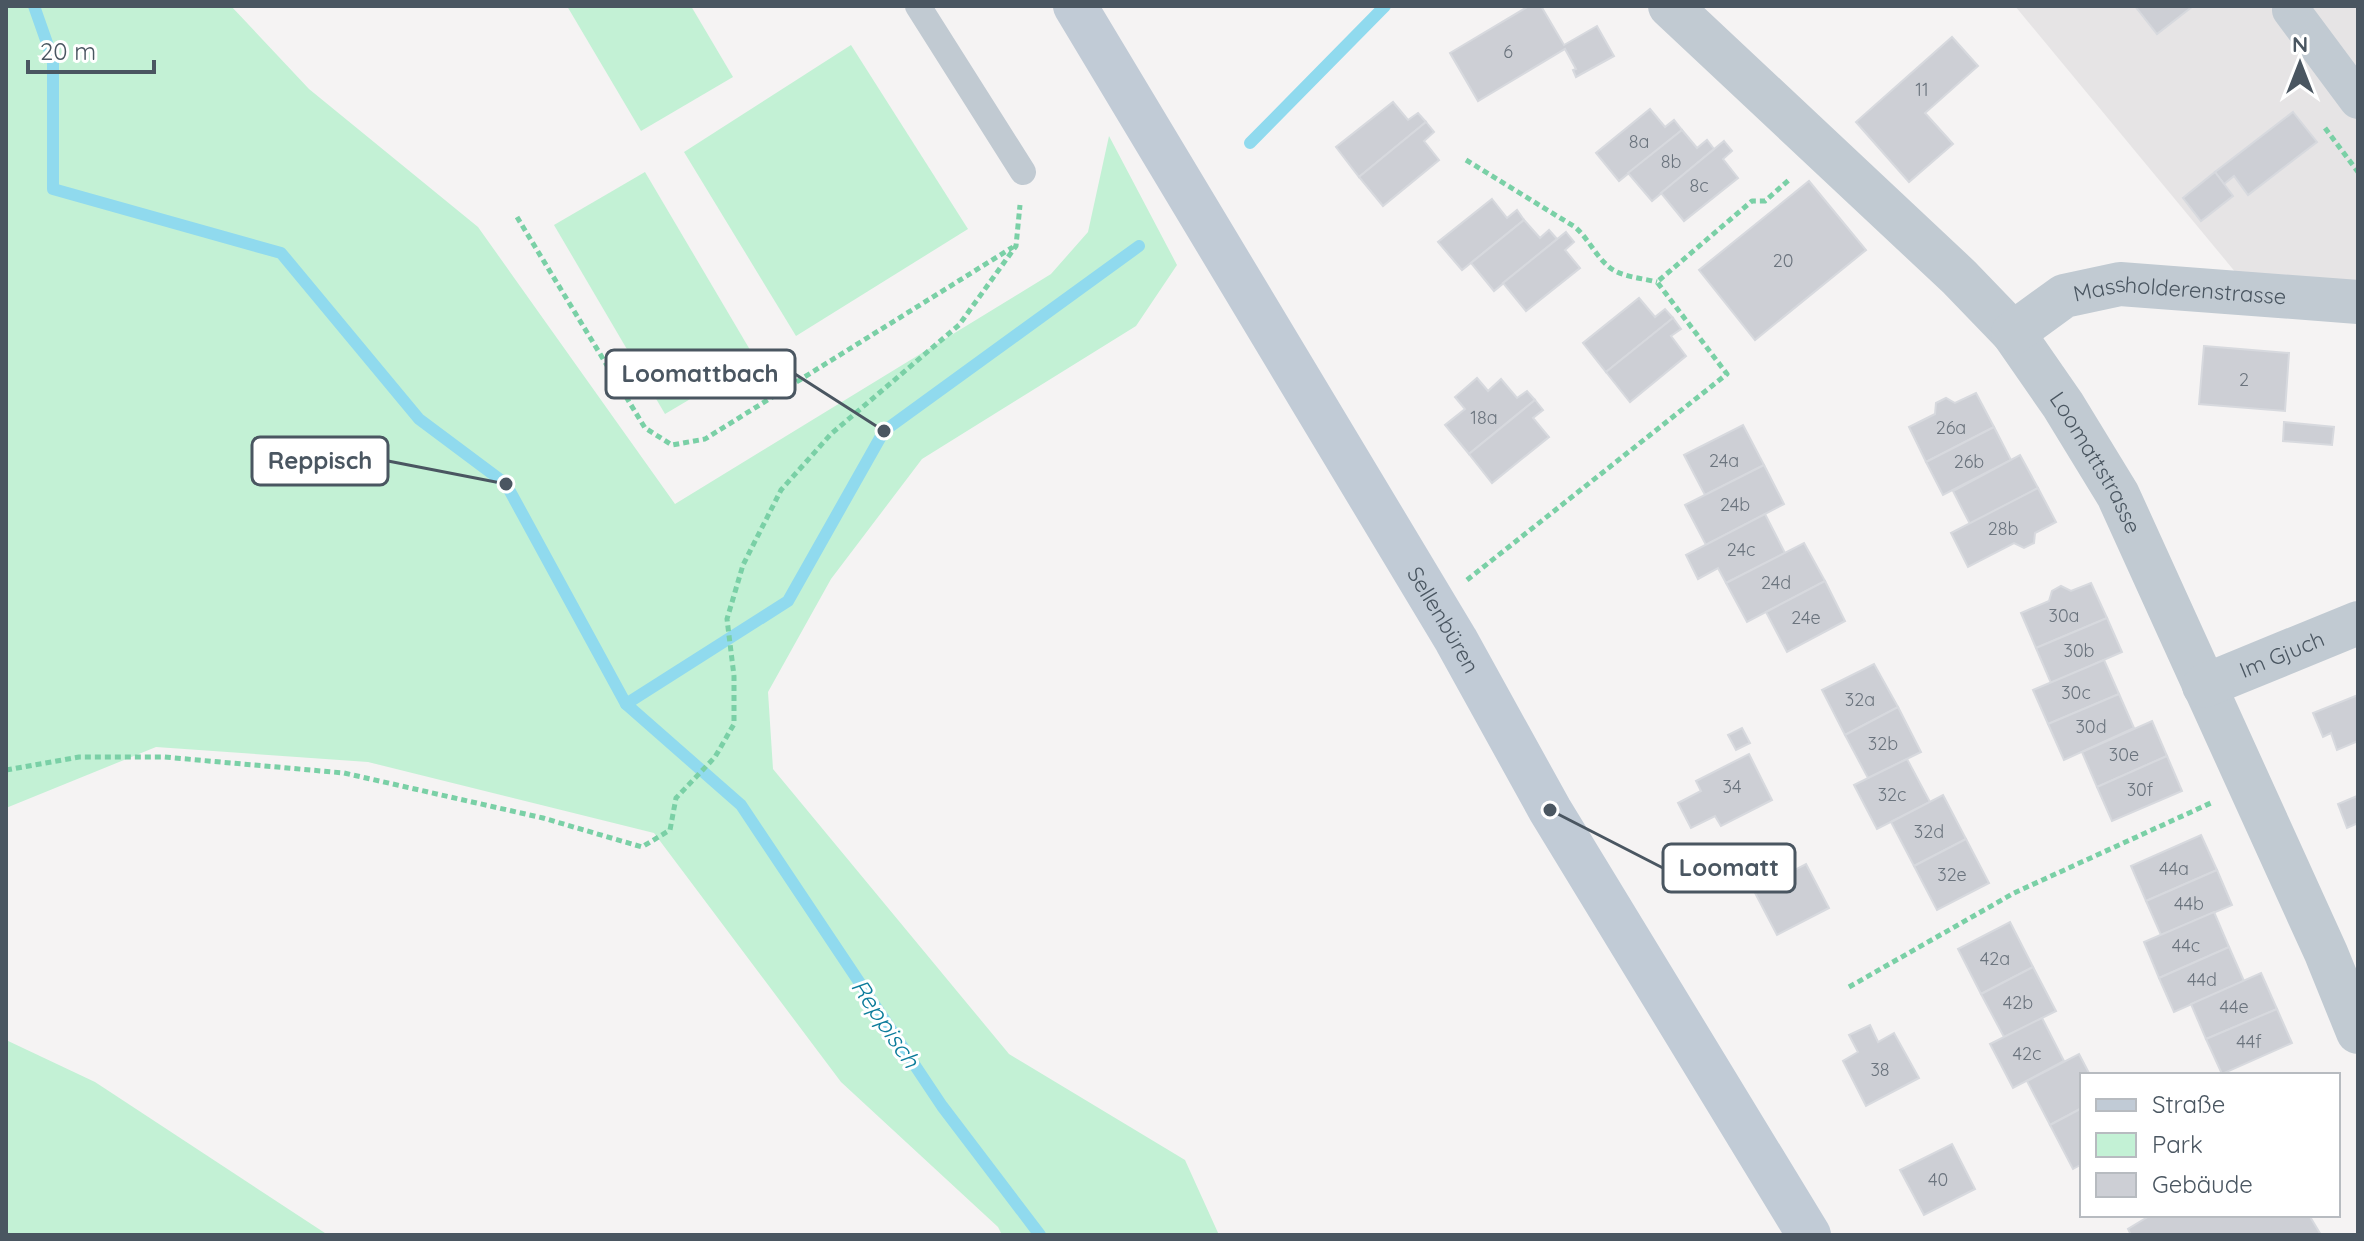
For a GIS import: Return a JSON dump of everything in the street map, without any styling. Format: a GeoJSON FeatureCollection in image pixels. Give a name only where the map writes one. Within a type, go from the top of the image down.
{"type":"FeatureCollection","features":[{"type":"Feature","properties":{"kind":"main road","name":"Sellenbüren"},"geometry":{"type":"LineString","coordinates":[[1075,6],[1456,640],[1550,810],[1809,1235]]}},
{"type":"Feature","properties":{"kind":"street","name":"Loomattstrasse"},"geometry":{"type":"LineString","coordinates":[[1670,6],[1959,277],[2013,333],[2063,405],[2118,495],[2326,953],[2358,1032]]}},
{"type":"Feature","properties":{"kind":"street"},"geometry":{"type":"LineString","coordinates":[[2291,10],[2358,100]]}},
{"type":"Feature","properties":{"kind":"street","name":"Massholderenstrasse"},"geometry":{"type":"LineString","coordinates":[[2013,333],[2064,296],[2120,284],[2358,302]]}},
{"type":"Feature","properties":{"kind":"street","name":"Im Gjuch"},"geometry":{"type":"LineString","coordinates":[[2204,686],[2358,623]]}},
{"type":"Feature","properties":{"kind":"lane"},"geometry":{"type":"LineString","coordinates":[[918,6],[1023,172]]}},
{"type":"Feature","properties":{"kind":"path"},"geometry":{"type":"LineString","coordinates":[[1657,282],[1752,201],[1765,201],[1822,148]]}},
{"type":"Feature","properties":{"kind":"path"},"geometry":{"type":"LineString","coordinates":[[1466,160],[1575,227],[1616,272],[1657,282],[1727,374],[1466,581]]}},
{"type":"Feature","properties":{"kind":"path"},"geometry":{"type":"LineString","coordinates":[[6,770],[79,757],[164,757],[344,773],[543,818],[642,847],[670,830],[676,798],[715,757],[734,724],[734,676],[727,619],[743,565],[781,490],[831,434],[959,325],[1016,246],[1023,172]]}},
{"type":"Feature","properties":{"kind":"path"},"geometry":{"type":"LineString","coordinates":[[517,217],[645,428],[672,445],[705,439],[1016,246]]}},
{"type":"Feature","properties":{"kind":"path"},"geometry":{"type":"LineString","coordinates":[[1849,987],[2014,893],[2250,785]]}},
{"type":"Feature","properties":{"kind":"shaded area"},"geometry":{"type":"Polygon","coordinates":[[[2015,6],[2358,6],[2358,284],[2246,285],[2015,6]]]}},
{"type":"Feature","properties":{"kind":"green space"},"geometry":{"type":"Polygon","coordinates":[[[6,6],[231,6],[309,89],[478,227],[675,504],[1051,274],[1088,232],[1109,136],[1177,265],[1136,326],[922,459],[831,579],[768,692],[773,769],[1009,1054],[1185,1160],[1219,1235],[1002,1235],[998,1227],[841,1082],[654,833],[368,762],[156,747],[6,808],[6,6]]]}},
{"type":"Feature","properties":{"kind":"green space"},"geometry":{"type":"Polygon","coordinates":[[[567,6],[691,6],[733,77],[641,131],[567,6]]]}},
{"type":"Feature","properties":{"kind":"green space"},"geometry":{"type":"Polygon","coordinates":[[[851,45],[968,229],[796,336],[684,152],[851,45]]]}},
{"type":"Feature","properties":{"kind":"green space"},"geometry":{"type":"Polygon","coordinates":[[[645,172],[756,360],[665,414],[554,225],[645,172]]]}},
{"type":"Feature","properties":{"kind":"green space"},"geometry":{"type":"Polygon","coordinates":[[[6,1040],[95,1082],[328,1235],[6,1235],[6,1040]]]}},
{"type":"Feature","properties":{"kind":"building"},"geometry":{"type":"Polygon","coordinates":[[[1529,6],[1541,6],[1564,45],[1597,26],[1614,56],[1576,77],[1573,70],[1576,69],[1565,49],[1478,101],[1450,53],[1529,6]]]}},
{"type":"Feature","properties":{"kind":"building"},"geometry":{"type":"Polygon","coordinates":[[[2135,6],[2193,6],[2157,34],[2135,6]]]}},
{"type":"Feature","properties":{"kind":"building"},"geometry":{"type":"Polygon","coordinates":[[[1952,37],[1978,66],[1925,113],[1953,144],[1909,182],[1856,122],[1952,37]]]}},
{"type":"Feature","properties":{"kind":"building"},"geometry":{"type":"Polygon","coordinates":[[[1393,102],[1408,120],[1418,113],[1426,122],[1359,177],[1336,147],[1393,102]]]}},
{"type":"Feature","properties":{"kind":"building"},"geometry":{"type":"Polygon","coordinates":[[[1650,109],[1665,127],[1674,120],[1682,130],[1619,181],[1596,153],[1650,109]]]}},
{"type":"Feature","properties":{"kind":"building"},"geometry":{"type":"Polygon","coordinates":[[[2293,112],[2317,142],[2248,195],[2234,176],[2224,184],[2215,172],[2293,112]]]}},
{"type":"Feature","properties":{"kind":"building"},"geometry":{"type":"Polygon","coordinates":[[[1426,122],[1434,132],[1424,141],[1439,160],[1383,206],[1359,177],[1426,122]]]}},
{"type":"Feature","properties":{"kind":"building"},"geometry":{"type":"Polygon","coordinates":[[[1682,130],[1697,148],[1707,140],[1714,149],[1652,201],[1628,173],[1682,130]]]}},
{"type":"Feature","properties":{"kind":"building"},"geometry":{"type":"Polygon","coordinates":[[[1724,141],[1732,151],[1723,159],[1738,178],[1684,221],[1661,193],[1724,141]]]}},
{"type":"Feature","properties":{"kind":"building"},"geometry":{"type":"Polygon","coordinates":[[[2215,172],[2233,196],[2201,221],[2183,198],[2215,172]]]}},
{"type":"Feature","properties":{"kind":"building"},"geometry":{"type":"Polygon","coordinates":[[[1809,181],[1866,250],[1755,340],[1699,270],[1809,181]]]}},
{"type":"Feature","properties":{"kind":"building"},"geometry":{"type":"Polygon","coordinates":[[[1492,199],[1507,218],[1517,210],[1524,220],[1462,270],[1438,242],[1492,199]]]}},
{"type":"Feature","properties":{"kind":"building"},"geometry":{"type":"Polygon","coordinates":[[[1524,220],[1540,238],[1549,230],[1557,239],[1494,291],[1471,263],[1524,220]]]}},
{"type":"Feature","properties":{"kind":"building"},"geometry":{"type":"Polygon","coordinates":[[[1566,232],[1574,242],[1565,250],[1580,268],[1526,311],[1503,283],[1566,232]]]}},
{"type":"Feature","properties":{"kind":"building"},"geometry":{"type":"Polygon","coordinates":[[[1639,298],[1655,317],[1665,309],[1673,318],[1606,372],[1583,343],[1639,298]]]}},
{"type":"Feature","properties":{"kind":"building"},"geometry":{"type":"Polygon","coordinates":[[[1673,318],[1681,329],[1671,336],[1686,356],[1630,402],[1606,372],[1673,318]]]}},
{"type":"Feature","properties":{"kind":"building"},"geometry":{"type":"Polygon","coordinates":[[[2204,346],[2289,353],[2285,411],[2199,404],[2204,346]]]}},
{"type":"Feature","properties":{"kind":"building"},"geometry":{"type":"Polygon","coordinates":[[[1477,378],[1488,391],[1501,379],[1517,398],[1527,391],[1535,400],[1469,454],[1445,425],[1465,409],[1455,397],[1477,378]]]}},
{"type":"Feature","properties":{"kind":"building"},"geometry":{"type":"Polygon","coordinates":[[[1976,393],[1994,427],[1926,462],[1909,427],[1935,414],[1936,403],[1946,398],[1955,403],[1976,393]]]}},
{"type":"Feature","properties":{"kind":"building"},"geometry":{"type":"Polygon","coordinates":[[[1535,400],[1543,410],[1533,418],[1549,437],[1492,483],[1469,454],[1535,400]]]}},
{"type":"Feature","properties":{"kind":"building"},"geometry":{"type":"Polygon","coordinates":[[[2284,422],[2334,427],[2332,445],[2283,441],[2284,422]]]}},
{"type":"Feature","properties":{"kind":"building"},"geometry":{"type":"Polygon","coordinates":[[[1743,425],[1764,465],[1705,495],[1684,455],[1743,425]]]}},
{"type":"Feature","properties":{"kind":"building"},"geometry":{"type":"Polygon","coordinates":[[[1994,427],[2011,460],[1943,495],[1926,462],[1994,427]]]}},
{"type":"Feature","properties":{"kind":"building"},"geometry":{"type":"Polygon","coordinates":[[[2020,455],[2038,488],[1970,524],[1953,491],[2020,455]]]}},
{"type":"Feature","properties":{"kind":"building"},"geometry":{"type":"Polygon","coordinates":[[[1764,465],[1784,504],[1706,545],[1685,505],[1764,465]]]}},
{"type":"Feature","properties":{"kind":"building"},"geometry":{"type":"Polygon","coordinates":[[[2038,488],[2056,522],[2035,533],[2034,543],[2024,548],[2014,543],[1968,567],[1951,533],[2038,488]]]}},
{"type":"Feature","properties":{"kind":"building"},"geometry":{"type":"Polygon","coordinates":[[[1765,514],[1785,553],[1726,583],[1718,568],[1698,579],[1686,555],[1765,514]]]}},
{"type":"Feature","properties":{"kind":"building"},"geometry":{"type":"Polygon","coordinates":[[[1804,543],[1825,581],[1747,622],[1726,583],[1804,543]]]}},
{"type":"Feature","properties":{"kind":"building"},"geometry":{"type":"Polygon","coordinates":[[[1825,581],[1845,621],[1787,652],[1766,612],[1825,581]]]}},
{"type":"Feature","properties":{"kind":"building"},"geometry":{"type":"Polygon","coordinates":[[[2091,583],[2107,618],[2036,648],[2021,613],[2049,601],[2052,591],[2061,586],[2071,591],[2091,583]]]}},
{"type":"Feature","properties":{"kind":"building"},"geometry":{"type":"Polygon","coordinates":[[[2107,618],[2122,652],[2051,683],[2036,648],[2107,618]]]}},
{"type":"Feature","properties":{"kind":"building"},"geometry":{"type":"Polygon","coordinates":[[[2104,660],[2119,694],[2048,724],[2033,690],[2104,660]]]}},
{"type":"Feature","properties":{"kind":"building"},"geometry":{"type":"Polygon","coordinates":[[[1874,664],[1898,707],[1845,735],[1822,690],[1874,664]]]}},
{"type":"Feature","properties":{"kind":"building"},"geometry":{"type":"Polygon","coordinates":[[[2119,694],[2134,728],[2064,760],[2048,724],[2119,694]]]}},
{"type":"Feature","properties":{"kind":"building"},"geometry":{"type":"Polygon","coordinates":[[[2358,695],[2358,741],[2337,750],[2331,733],[2323,737],[2313,713],[2358,695]]]}},
{"type":"Feature","properties":{"kind":"building"},"geometry":{"type":"Polygon","coordinates":[[[1898,707],[1921,752],[1868,778],[1845,735],[1898,707]]]}},
{"type":"Feature","properties":{"kind":"building"},"geometry":{"type":"Polygon","coordinates":[[[2152,721],[2167,756],[2097,787],[2082,752],[2152,721]]]}},
{"type":"Feature","properties":{"kind":"building"},"geometry":{"type":"Polygon","coordinates":[[[1742,728],[1750,743],[1736,750],[1728,735],[1742,728]]]}},
{"type":"Feature","properties":{"kind":"building"},"geometry":{"type":"Polygon","coordinates":[[[1749,754],[1772,800],[1721,826],[1715,816],[1691,828],[1678,803],[1701,791],[1696,781],[1749,754]]]}},
{"type":"Feature","properties":{"kind":"building"},"geometry":{"type":"Polygon","coordinates":[[[2167,756],[2182,791],[2112,821],[2097,787],[2167,756]]]}},
{"type":"Feature","properties":{"kind":"building"},"geometry":{"type":"Polygon","coordinates":[[[1907,759],[1930,802],[1877,829],[1854,785],[1907,759]]]}},
{"type":"Feature","properties":{"kind":"building"},"geometry":{"type":"Polygon","coordinates":[[[1943,795],[1966,839],[1914,866],[1891,822],[1943,795]]]}},
{"type":"Feature","properties":{"kind":"building"},"geometry":{"type":"Polygon","coordinates":[[[2357,796],[2358,823],[2347,828],[2338,804],[2357,796]]]}},
{"type":"Feature","properties":{"kind":"building"},"geometry":{"type":"Polygon","coordinates":[[[2201,835],[2217,870],[2146,901],[2131,866],[2201,835]]]}},
{"type":"Feature","properties":{"kind":"building"},"geometry":{"type":"Polygon","coordinates":[[[1966,839],[1989,883],[1937,910],[1914,866],[1966,839]]]}},
{"type":"Feature","properties":{"kind":"building"},"geometry":{"type":"Polygon","coordinates":[[[1806,864],[1829,908],[1777,935],[1754,891],[1806,864]]]}},
{"type":"Feature","properties":{"kind":"building"},"geometry":{"type":"Polygon","coordinates":[[[2217,870],[2232,905],[2161,935],[2146,901],[2217,870]]]}},
{"type":"Feature","properties":{"kind":"building"},"geometry":{"type":"Polygon","coordinates":[[[2214,912],[2229,947],[2159,978],[2144,942],[2214,912]]]}},
{"type":"Feature","properties":{"kind":"building"},"geometry":{"type":"Polygon","coordinates":[[[2010,922],[2033,967],[1981,994],[1958,949],[2010,922]]]}},
{"type":"Feature","properties":{"kind":"building"},"geometry":{"type":"Polygon","coordinates":[[[2229,947],[2244,981],[2174,1012],[2159,978],[2229,947]]]}},
{"type":"Feature","properties":{"kind":"building"},"geometry":{"type":"Polygon","coordinates":[[[2033,967],[2056,1011],[2004,1037],[1981,994],[2033,967]]]}},
{"type":"Feature","properties":{"kind":"building"},"geometry":{"type":"Polygon","coordinates":[[[2261,973],[2277,1009],[2206,1039],[2191,1004],[2261,973]]]}},
{"type":"Feature","properties":{"kind":"building"},"geometry":{"type":"Polygon","coordinates":[[[2277,1009],[2292,1043],[2222,1073],[2206,1039],[2277,1009]]]}},
{"type":"Feature","properties":{"kind":"building"},"geometry":{"type":"Polygon","coordinates":[[[2042,1018],[2064,1061],[2013,1088],[1990,1044],[2042,1018]]]}},
{"type":"Feature","properties":{"kind":"building"},"geometry":{"type":"Polygon","coordinates":[[[1870,1025],[1878,1042],[1894,1033],[1919,1078],[1866,1106],[1843,1061],[1858,1052],[1849,1035],[1870,1025]]]}},
{"type":"Feature","properties":{"kind":"building"},"geometry":{"type":"Polygon","coordinates":[[[2079,1054],[2089,1073],[2080,1073],[2080,1109],[2050,1125],[2027,1081],[2079,1054]]]}},
{"type":"Feature","properties":{"kind":"building"},"geometry":{"type":"Polygon","coordinates":[[[2080,1109],[2080,1165],[2073,1169],[2050,1125],[2080,1109]]]}},
{"type":"Feature","properties":{"kind":"building"},"geometry":{"type":"Polygon","coordinates":[[[1952,1144],[1975,1189],[1924,1215],[1900,1170],[1952,1144]]]}},
{"type":"Feature","properties":{"kind":"building"},"geometry":{"type":"Polygon","coordinates":[[[2148,1217],[2310,1217],[2321,1235],[2131,1235],[2128,1229],[2148,1217]]]}},
{"type":"Feature","properties":{"kind":"waterway","name":"Reppisch"},"geometry":{"type":"LineString","coordinates":[[34,6],[53,60],[53,189],[281,253],[419,419],[506,484],[626,704],[741,805],[942,1106],[1040,1235]]}},
{"type":"Feature","properties":{"kind":"waterway"},"geometry":{"type":"LineString","coordinates":[[1250,143],[1385,6]]}},
{"type":"Feature","properties":{"kind":"waterway"},"geometry":{"type":"LineString","coordinates":[[626,704],[788,601],[884,431],[1139,246]]}},
{"type":"Feature","properties":{"kind":"place","name":"Loomattbach"},"geometry":{"type":"Point","coordinates":[884,431]}},
{"type":"Feature","properties":{"kind":"place","name":"Reppisch"},"geometry":{"type":"Point","coordinates":[506,484]}},
{"type":"Feature","properties":{"kind":"place","name":"Loomatt"},"geometry":{"type":"Point","coordinates":[1550,810]}}]}
